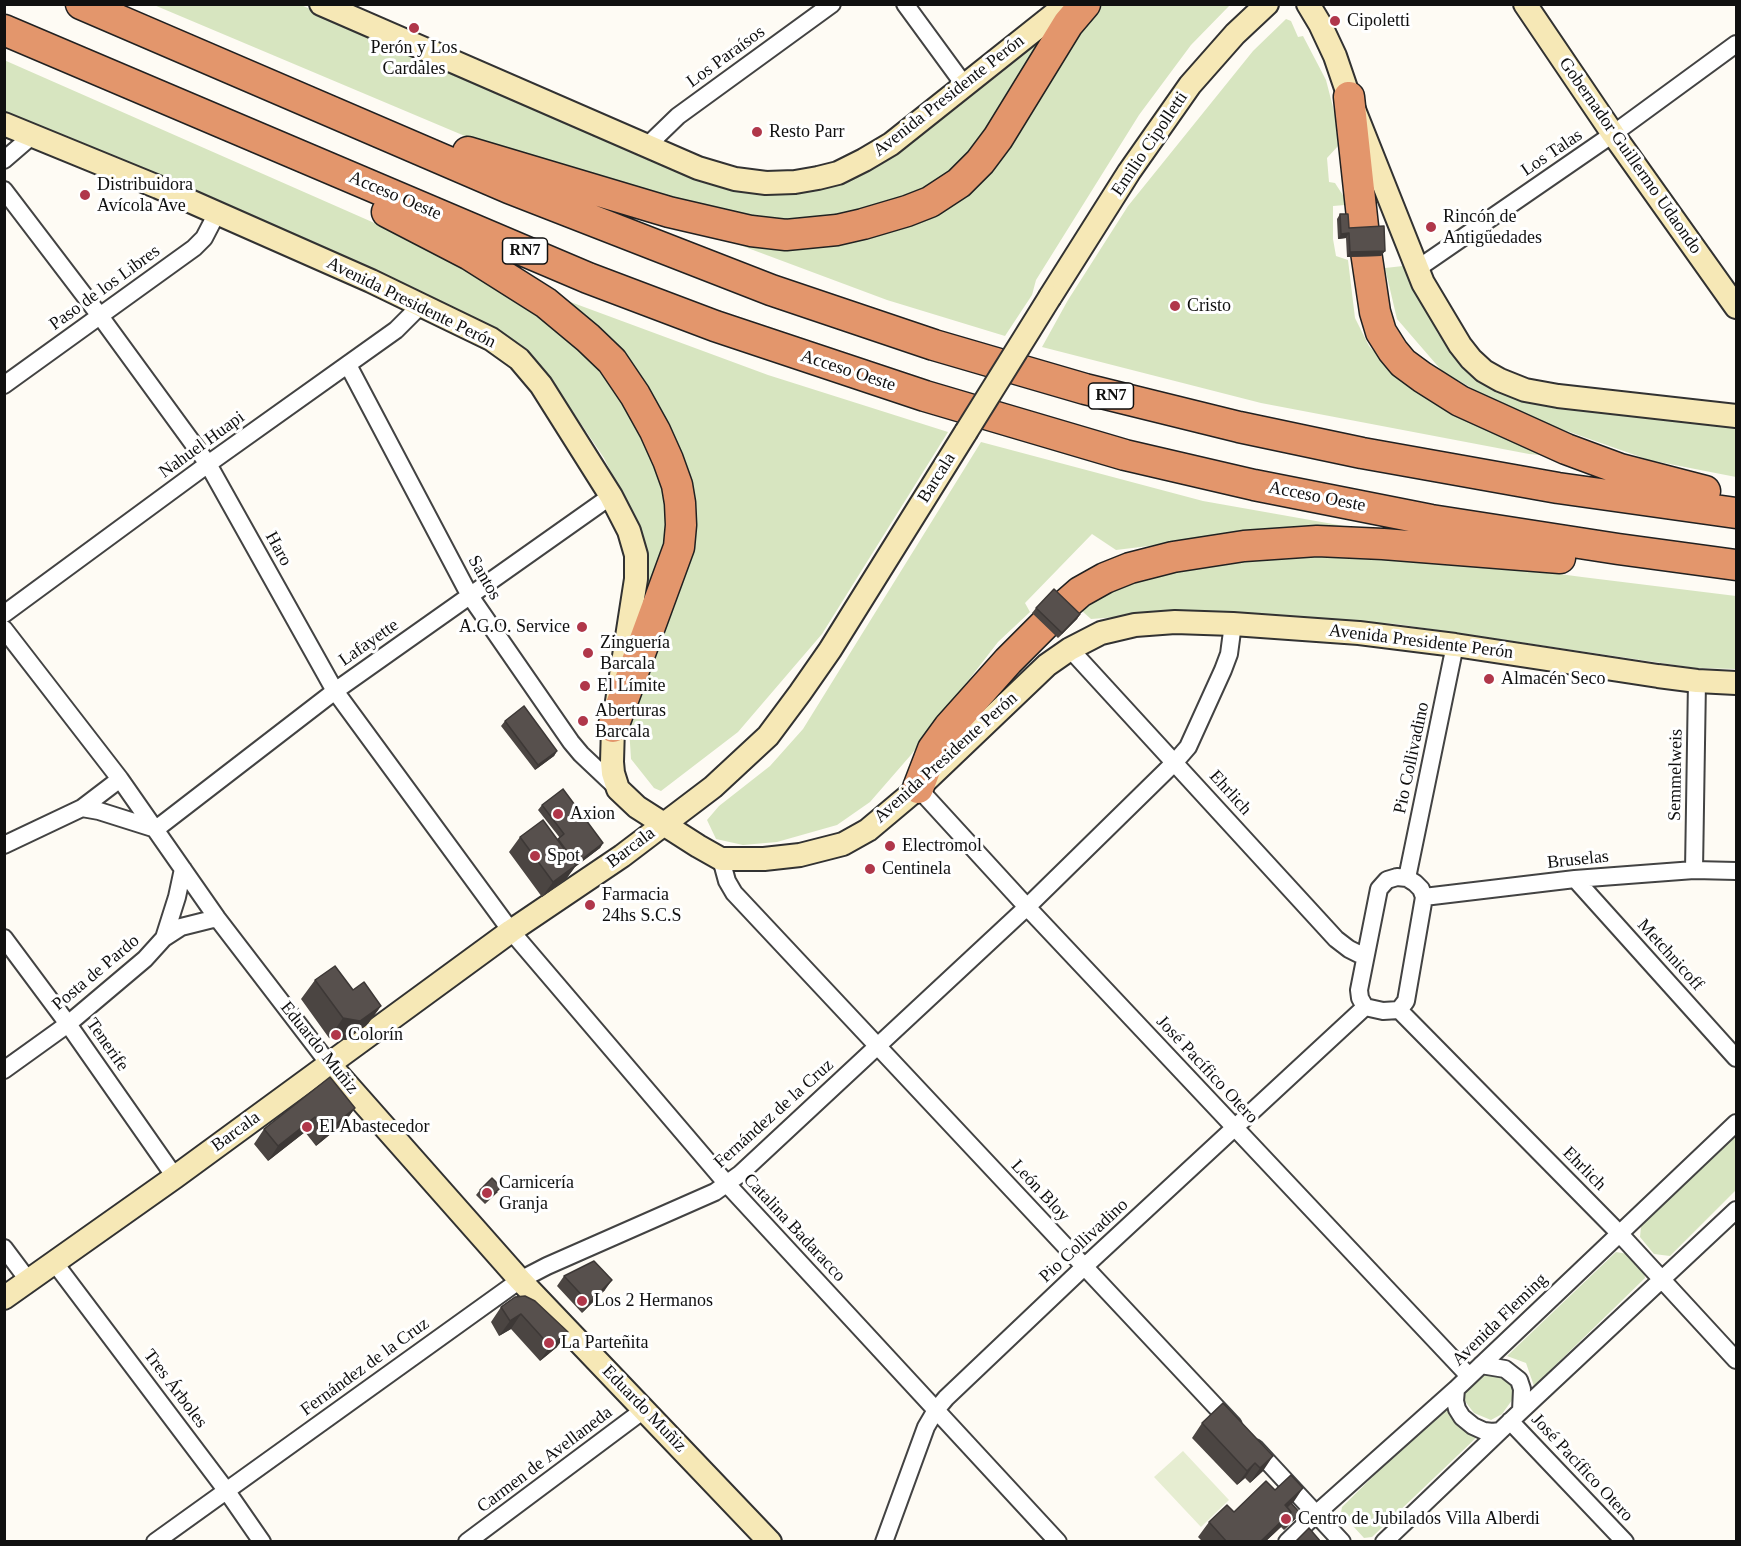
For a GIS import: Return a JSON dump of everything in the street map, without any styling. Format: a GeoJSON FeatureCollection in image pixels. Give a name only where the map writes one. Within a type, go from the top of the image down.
{"type":"FeatureCollection","features":[{"type":"Feature","properties":{"kind":"highway","name":"RN7"},"geometry":{"type":"LineString","coordinates":[[81,4],[509,188],[771,290],[934,345],[1085,389],[1239,427],[1362,453],[1558,488],[1737,513]]}},
{"type":"Feature","properties":{"kind":"highway"},"geometry":{"type":"LineString","coordinates":[[298,97],[489,159],[669,212],[751,231],[786,235],[810,234],[854,226],[908,211],[930,202],[959,183],[980,162],[998,138],[1068,24],[1085,4]]}},
{"type":"Feature","properties":{"kind":"highway","name":"Acceso Oeste"},"geometry":{"type":"LineString","coordinates":[[6,30],[588,278],[715,326],[925,396],[1125,454],[1254,485],[1431,520],[1737,567]]}},
{"type":"Feature","properties":{"kind":"highway"},"geometry":{"type":"LineString","coordinates":[[1349,97],[1365,245],[1375,312],[1382,332],[1403,363],[1460,400],[1566,449],[1620,469],[1685,487],[1737,497]]}},
{"type":"Feature","properties":{"kind":"highway"},"geometry":{"type":"LineString","coordinates":[[201,114],[470,255],[546,303],[588,338],[612,362],[636,395],[671,468],[678,494],[681,525],[679,547],[613,727]]}},
{"type":"Feature","properties":{"kind":"highway"},"geometry":{"type":"LineString","coordinates":[[918,788],[933,749],[950,727],[1008,661],[1080,592],[1122,572],[1173,557],[1244,546],[1317,541],[1737,567]]}},
{"type":"Feature","properties":{"kind":"street","name":"Avenida Presidente Perón"},"geometry":{"type":"LineString","coordinates":[[321,4],[698,168],[735,179],[766,183],[795,182],[838,173],[891,144],[1067,4]]}},
{"type":"Feature","properties":{"kind":"street","name":"Los Paraísos"},"geometry":{"type":"LineString","coordinates":[[647,146],[678,116],[832,4]]}},
{"type":"Feature","properties":{"kind":"street"},"geometry":{"type":"LineString","coordinates":[[905,4],[965,86]]}},
{"type":"Feature","properties":{"kind":"street","name":"Emilio Cipolletti"},"geometry":{"type":"LineString","coordinates":[[1050,297],[1129,172],[1190,85],[1228,42],[1267,4]]}},
{"type":"Feature","properties":{"kind":"street"},"geometry":{"type":"LineString","coordinates":[[1308,4],[1335,56],[1417,269],[1460,345],[1484,371],[1525,390],[1558,396],[1737,416]]}},
{"type":"Feature","properties":{"kind":"street","name":"Gobernador Guillermo Udaondo"},"geometry":{"type":"LineString","coordinates":[[1525,4],[1737,307]]}},
{"type":"Feature","properties":{"kind":"street","name":"Los Talas"},"geometry":{"type":"LineString","coordinates":[[1417,269],[1614,134],[1737,44]]}},
{"type":"Feature","properties":{"kind":"street","name":"Avenida Presidente Perón"},"geometry":{"type":"LineString","coordinates":[[4,124],[217,213],[371,281],[490,339],[519,359],[541,385],[611,496],[629,531],[636,555],[636,579],[613,727],[612,762],[618,789]]}},
{"type":"Feature","properties":{"kind":"street"},"geometry":{"type":"LineString","coordinates":[[4,160],[33,135]]}},
{"type":"Feature","properties":{"kind":"street","name":"Haro"},"geometry":{"type":"LineString","coordinates":[[4,190],[208,464],[335,691],[511,931]]}},
{"type":"Feature","properties":{"kind":"street","name":"Paso de los Libres"},"geometry":{"type":"LineString","coordinates":[[4,385],[194,248],[204,238],[217,213]]}},
{"type":"Feature","properties":{"kind":"street","name":"Barcala"},"geometry":{"type":"LineString","coordinates":[[4,1298],[175,1177],[511,931],[622,856],[714,787],[755,750],[780,722],[830,650],[1050,297]]}},
{"type":"Feature","properties":{"kind":"street","name":"Nahuel Huapi"},"geometry":{"type":"LineString","coordinates":[[4,614],[396,330],[421,305]]}},
{"type":"Feature","properties":{"kind":"street","name":"Santos"},"geometry":{"type":"LineString","coordinates":[[348,365],[470,596],[580,754],[618,789]]}},
{"type":"Feature","properties":{"kind":"street","name":"Lafayette"},"geometry":{"type":"LineString","coordinates":[[156,830],[335,691],[611,496]]}},
{"type":"Feature","properties":{"kind":"street","name":"Avenida Presidente Perón"},"geometry":{"type":"LineString","coordinates":[[721,859],[764,859],[800,855],[843,844],[868,830],[918,788],[1047,666],[1070,649],[1101,633],[1135,625],[1175,622],[1348,632],[1455,645],[1697,681],[1737,683]]}},
{"type":"Feature","properties":{"kind":"street","name":"Fernández de la Cruz"},"geometry":{"type":"LineString","coordinates":[[155,1542],[520,1280],[715,1192],[741,1174],[1027,907],[1175,762],[1188,747],[1223,670],[1229,654],[1233,624]]}},
{"type":"Feature","properties":{"kind":"street","name":"Eduardo Muñiz"},"geometry":{"type":"LineString","coordinates":[[4,629],[120,779],[217,918],[329,1064],[520,1280],[770,1542]]}},
{"type":"Feature","properties":{"kind":"street","name":"Pio Collivadino"},"geometry":{"type":"LineString","coordinates":[[1407,878],[1455,645]]}},
{"type":"Feature","properties":{"kind":"street","name":"Ehrlich"},"geometry":{"type":"LineString","coordinates":[[1070,649],[1336,939],[1365,957]]}},
{"type":"Feature","properties":{"kind":"street","name":"Semmelweis"},"geometry":{"type":"LineString","coordinates":[[1694,870],[1697,681]]}},
{"type":"Feature","properties":{"kind":"street"},"geometry":{"type":"LineString","coordinates":[[4,845],[82,808],[120,779]]}},
{"type":"Feature","properties":{"kind":"street","name":"José Pacífico Otero"},"geometry":{"type":"LineString","coordinates":[[918,788],[1235,1128],[1475,1370],[1505,1369],[1519,1380],[1522,1389],[1510,1421],[1493,1432],[1473,1426],[1462,1417],[1457,1409],[1456,1389]]}},
{"type":"Feature","properties":{"kind":"street"},"geometry":{"type":"LineString","coordinates":[[618,789],[637,807],[721,859]]}},
{"type":"Feature","properties":{"kind":"street"},"geometry":{"type":"LineString","coordinates":[[82,808],[99,811],[156,830]]}},
{"type":"Feature","properties":{"kind":"street","name":"León Bloy"},"geometry":{"type":"LineString","coordinates":[[721,859],[727,881],[734,893],[1342,1542]]}},
{"type":"Feature","properties":{"kind":"street"},"geometry":{"type":"LineString","coordinates":[[164,938],[183,869]]}},
{"type":"Feature","properties":{"kind":"street","name":"Bruselas"},"geometry":{"type":"LineString","coordinates":[[1424,897],[1575,879],[1694,870],[1737,872]]}},
{"type":"Feature","properties":{"kind":"street"},"geometry":{"type":"LineString","coordinates":[[1407,878],[1421,889],[1424,897],[1406,1000],[1399,1010],[1383,1011],[1365,1007],[1359,990],[1379,889],[1387,880],[1407,878]]}},
{"type":"Feature","properties":{"kind":"street","name":"Metchnicoff"},"geometry":{"type":"LineString","coordinates":[[1575,879],[1737,1058]]}},
{"type":"Feature","properties":{"kind":"street","name":"Posta de Pardo"},"geometry":{"type":"LineString","coordinates":[[4,1070],[68,1023],[145,959],[164,938],[181,927],[217,918]]}},
{"type":"Feature","properties":{"kind":"street","name":"Catalina Badaracco"},"geometry":{"type":"LineString","coordinates":[[511,931],[727,1184],[1058,1542]]}},
{"type":"Feature","properties":{"kind":"street","name":"Tenerife"},"geometry":{"type":"LineString","coordinates":[[4,938],[68,1023],[175,1177]]}},
{"type":"Feature","properties":{"kind":"street","name":"Pio Collivadino"},"geometry":{"type":"LineString","coordinates":[[884,1542],[926,1427],[946,1398],[1365,1007]]}},
{"type":"Feature","properties":{"kind":"street","name":"Ehrlich"},"geometry":{"type":"LineString","coordinates":[[1399,1010],[1619,1233],[1737,1360]]}},
{"type":"Feature","properties":{"kind":"street","name":"Avenida Fleming"},"geometry":{"type":"LineString","coordinates":[[1287,1542],[1456,1389],[1737,1123]]}},
{"type":"Feature","properties":{"kind":"street"},"geometry":{"type":"LineString","coordinates":[[1384,1542],[1510,1421],[1737,1210]]}},
{"type":"Feature","properties":{"kind":"street"},"geometry":{"type":"LineString","coordinates":[[4,1248],[28,1280]]}},
{"type":"Feature","properties":{"kind":"street","name":"Tres Árboles"},"geometry":{"type":"LineString","coordinates":[[54,1262],[226,1490],[262,1542]]}},
{"type":"Feature","properties":{"kind":"street","name":"Carmen de Avellaneda"},"geometry":{"type":"LineString","coordinates":[[467,1542],[645,1410]]}},
{"type":"Feature","properties":{"kind":"street","name":"José Pacífico Otero"},"geometry":{"type":"LineString","coordinates":[[1510,1421],[1624,1542]]}},
{"type":"Feature","properties":{"kind":"green space"},"geometry":{"type":"Polygon","coordinates":[[[154,5],[301,5],[686,171],[817,185],[1043,33],[1044,38],[982,139],[944,182],[902,203],[839,216],[784,223],[732,214],[498,150],[154,5]]]}},
{"type":"Feature","properties":{"kind":"green space"},"geometry":{"type":"Polygon","coordinates":[[[1095,5],[1230,5],[1191,45],[1139,115],[1036,280],[1032,295],[1005,336],[887,300],[662,216],[722,229],[925,209],[1095,5]]]}},
{"type":"Feature","properties":{"kind":"green space"},"geometry":{"type":"Polygon","coordinates":[[[1286,19],[1291,21],[1298,37],[1303,36],[1326,80],[1335,115],[1338,146],[1327,158],[1329,182],[1335,183],[1346,200],[1345,205],[1333,206],[1333,239],[1336,256],[1348,260],[1355,318],[1369,346],[1396,375],[1560,457],[1529,454],[1261,403],[1042,347],[1068,300],[1128,206],[1253,51],[1286,19]]]}},
{"type":"Feature","properties":{"kind":"green space"},"geometry":{"type":"Polygon","coordinates":[[[4,60],[379,225],[464,265],[545,318],[588,354],[617,388],[643,435],[667,494],[671,527],[636,637],[634,519],[604,458],[544,369],[520,344],[455,308],[278,228],[5,114],[4,60]]]}},
{"type":"Feature","properties":{"kind":"green space"},"geometry":{"type":"Polygon","coordinates":[[[1403,266],[1438,334],[1479,377],[1519,396],[1635,417],[1736,428],[1736,477],[1649,460],[1513,412],[1442,371],[1397,319],[1385,268],[1403,266]]]}},
{"type":"Feature","properties":{"kind":"green space"},"geometry":{"type":"Polygon","coordinates":[[[557,297],[768,375],[948,432],[822,634],[738,732],[661,791],[654,788],[631,759],[628,712],[689,496],[557,297]]]}},
{"type":"Feature","properties":{"kind":"green space"},"geometry":{"type":"Polygon","coordinates":[[[981,442],[1203,501],[1378,532],[1255,533],[1116,550],[1092,534],[1025,603],[1030,612],[998,642],[910,756],[870,802],[837,825],[777,842],[743,845],[716,839],[707,820],[719,806],[770,766],[803,729],[981,442]]]}},
{"type":"Feature","properties":{"kind":"green space"},"geometry":{"type":"Polygon","coordinates":[[[1253,553],[1409,554],[1736,596],[1736,669],[1695,668],[1396,624],[1200,611],[1091,619],[1082,611],[1119,585],[1253,553]]]}},
{"type":"Feature","properties":{"kind":"green space"},"geometry":{"type":"Polygon","coordinates":[[[1736,1134],[1736,1190],[1670,1256],[1654,1254],[1640,1237],[1641,1226],[1736,1134]]]}},
{"type":"Feature","properties":{"kind":"green space"},"geometry":{"type":"Polygon","coordinates":[[[1616,1252],[1628,1254],[1644,1271],[1645,1278],[1534,1386],[1526,1363],[1507,1356],[1616,1252]]]}},
{"type":"Feature","properties":{"kind":"green space"},"geometry":{"type":"Polygon","coordinates":[[[1499,1372],[1512,1381],[1515,1396],[1502,1414],[1491,1420],[1474,1413],[1464,1400],[1465,1390],[1487,1373],[1499,1372]]]}},
{"type":"Feature","properties":{"kind":"green space"},"geometry":{"type":"Polygon","coordinates":[[[1447,1404],[1479,1435],[1372,1537],[1364,1538],[1341,1513],[1342,1507],[1447,1404]]]}},
{"type":"Feature","properties":{"kind":"green space"},"geometry":{"type":"Polygon","coordinates":[[[1183,1451],[1229,1500],[1201,1527],[1154,1477],[1183,1451]]]}},
{"type":"Feature","properties":{"kind":"building"},"geometry":{"type":"Polygon","coordinates":[[[1340,214],[1348,214],[1349,228],[1384,226],[1385,251],[1350,252],[1349,233],[1341,234],[1340,214]]]}},
{"type":"Feature","properties":{"kind":"building"},"geometry":{"type":"Polygon","coordinates":[[[1054,589],[1080,614],[1062,633],[1036,608],[1054,589]]]}},
{"type":"Feature","properties":{"kind":"building"},"geometry":{"type":"Polygon","coordinates":[[[524,706],[557,751],[538,765],[505,721],[524,706]]]}},
{"type":"Feature","properties":{"kind":"building"},"geometry":{"type":"Polygon","coordinates":[[[563,789],[603,843],[576,864],[558,839],[564,834],[542,805],[563,789]]]}},
{"type":"Feature","properties":{"kind":"building"},"geometry":{"type":"Polygon","coordinates":[[[543,820],[576,865],[553,882],[520,837],[543,820]]]}},
{"type":"Feature","properties":{"kind":"building"},"geometry":{"type":"Polygon","coordinates":[[[335,966],[353,990],[364,982],[381,1006],[360,1021],[343,1018],[315,980],[335,966]]]}},
{"type":"Feature","properties":{"kind":"building"},"geometry":{"type":"Polygon","coordinates":[[[330,1077],[355,1108],[327,1131],[315,1117],[278,1146],[264,1129],[330,1077]]]}},
{"type":"Feature","properties":{"kind":"building"},"geometry":{"type":"Polygon","coordinates":[[[492,1178],[501,1187],[489,1199],[480,1190],[492,1178]]]}},
{"type":"Feature","properties":{"kind":"building"},"geometry":{"type":"Polygon","coordinates":[[[594,1261],[612,1280],[589,1303],[564,1276],[594,1261]]]}},
{"type":"Feature","properties":{"kind":"building"},"geometry":{"type":"Polygon","coordinates":[[[525,1296],[535,1301],[568,1332],[550,1346],[521,1314],[510,1321],[501,1307],[515,1297],[525,1296]]]}},
{"type":"Feature","properties":{"kind":"building"},"geometry":{"type":"Polygon","coordinates":[[[1223,1403],[1273,1456],[1260,1468],[1255,1463],[1247,1471],[1202,1423],[1223,1403]]]}},
{"type":"Feature","properties":{"kind":"building"},"geometry":{"type":"Polygon","coordinates":[[[1291,1475],[1303,1488],[1285,1505],[1291,1512],[1260,1542],[1227,1542],[1209,1522],[1227,1505],[1234,1512],[1266,1481],[1275,1490],[1291,1475]]]}},
{"type":"Feature","properties":{"kind":"building"},"geometry":{"type":"Polygon","coordinates":[[[1291,1503],[1300,1513],[1288,1525],[1285,1522],[1291,1512],[1287,1507],[1291,1503]]]}},
{"type":"Feature","properties":{"kind":"building"},"geometry":{"type":"Polygon","coordinates":[[[1309,1528],[1321,1542],[1295,1542],[1309,1528]]]}},
{"type":"Feature","properties":{"kind":"place","name":"Cipoletti"},"geometry":{"type":"Point","coordinates":[1335,21]}},
{"type":"Feature","properties":{"kind":"place","name":"Perón y Los Cardales"},"geometry":{"type":"Point","coordinates":[414,28]}},
{"type":"Feature","properties":{"kind":"place","name":"Resto Parr"},"geometry":{"type":"Point","coordinates":[757,132]}},
{"type":"Feature","properties":{"kind":"place","name":"Distribuidora Avícola Ave"},"geometry":{"type":"Point","coordinates":[85,195]}},
{"type":"Feature","properties":{"kind":"place","name":"Rincón de Antigüedades"},"geometry":{"type":"Point","coordinates":[1431,227]}},
{"type":"Feature","properties":{"kind":"place","name":"Cristo"},"geometry":{"type":"Point","coordinates":[1175,306]}},
{"type":"Feature","properties":{"kind":"place","name":"A.G.O. Service"},"geometry":{"type":"Point","coordinates":[582,627]}},
{"type":"Feature","properties":{"kind":"place","name":"Zinguería Barcala"},"geometry":{"type":"Point","coordinates":[588,653]}},
{"type":"Feature","properties":{"kind":"place","name":"Almacén Seco"},"geometry":{"type":"Point","coordinates":[1489,679]}},
{"type":"Feature","properties":{"kind":"place","name":"El Límite"},"geometry":{"type":"Point","coordinates":[585,686]}},
{"type":"Feature","properties":{"kind":"place","name":"Aberturas Barcala"},"geometry":{"type":"Point","coordinates":[583,721]}},
{"type":"Feature","properties":{"kind":"place","name":"Axion"},"geometry":{"type":"Point","coordinates":[558,814]}},
{"type":"Feature","properties":{"kind":"place","name":"Electromol"},"geometry":{"type":"Point","coordinates":[890,846]}},
{"type":"Feature","properties":{"kind":"place","name":"Spot"},"geometry":{"type":"Point","coordinates":[535,856]}},
{"type":"Feature","properties":{"kind":"place","name":"Centinela"},"geometry":{"type":"Point","coordinates":[870,869]}},
{"type":"Feature","properties":{"kind":"place","name":"Farmacia 24hs S.C.S"},"geometry":{"type":"Point","coordinates":[590,905]}},
{"type":"Feature","properties":{"kind":"place","name":"Colorín"},"geometry":{"type":"Point","coordinates":[336,1035]}},
{"type":"Feature","properties":{"kind":"place","name":"El Abastecedor"},"geometry":{"type":"Point","coordinates":[307,1127]}},
{"type":"Feature","properties":{"kind":"place","name":"Carnicería Granja"},"geometry":{"type":"Point","coordinates":[487,1193]}},
{"type":"Feature","properties":{"kind":"place","name":"Los 2 Hermanos"},"geometry":{"type":"Point","coordinates":[582,1301]}},
{"type":"Feature","properties":{"kind":"place","name":"La Parteñita"},"geometry":{"type":"Point","coordinates":[549,1343]}},
{"type":"Feature","properties":{"kind":"place","name":"Centro de Jubilados Villa Alberdi"},"geometry":{"type":"Point","coordinates":[1286,1519]}}]}
